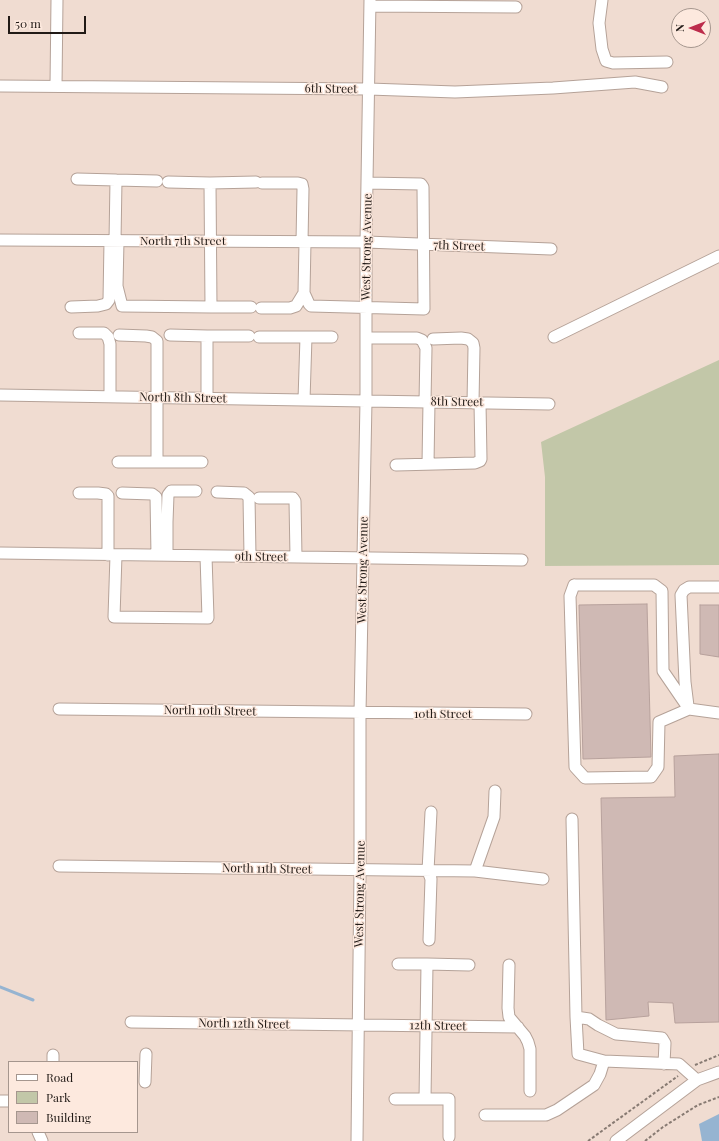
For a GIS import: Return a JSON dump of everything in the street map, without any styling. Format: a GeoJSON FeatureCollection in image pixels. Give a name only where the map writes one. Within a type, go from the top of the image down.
{"type":"FeatureCollection","features":[{"type":"Feature","properties":{"kind":"street"},"geometry":{"type":"LineString","coordinates":[[56,0],[56,86]]}},
{"type":"Feature","properties":{"kind":"street"},"geometry":{"type":"LineString","coordinates":[[602,0],[599,23],[602,49],[606,61],[613,63],[667,62]]}},
{"type":"Feature","properties":{"kind":"street"},"geometry":{"type":"LineString","coordinates":[[370,3],[516,7]]}},
{"type":"Feature","properties":{"kind":"street","name":"West Strong Avenue"},"geometry":{"type":"LineString","coordinates":[[357,1141],[360,713],[366,401],[366,242],[370,3]]}},
{"type":"Feature","properties":{"kind":"street","name":"6th Street"},"geometry":{"type":"LineString","coordinates":[[0,86],[369,89],[455,92],[553,88],[635,82],[662,87]]}},
{"type":"Feature","properties":{"kind":"street"},"geometry":{"type":"LineString","coordinates":[[77,180],[302,184],[304,293],[308,304],[314,307],[424,309],[423,187],[421,184],[368,183]]}},
{"type":"Feature","properties":{"kind":"street"},"geometry":{"type":"LineString","coordinates":[[71,307],[98,306],[106,304],[109,300],[114,241],[116,180]]}},
{"type":"Feature","properties":{"kind":"street"},"geometry":{"type":"LineString","coordinates":[[210,183],[211,307]]}},
{"type":"Feature","properties":{"kind":"street","name":"North 7th Street"},"geometry":{"type":"LineString","coordinates":[[0,240],[366,242]]}},
{"type":"Feature","properties":{"kind":"street"},"geometry":{"type":"LineString","coordinates":[[114,241],[117,286],[122,306],[290,308],[296,306],[304,293]]}},
{"type":"Feature","properties":{"kind":"street","name":"7th Street"},"geometry":{"type":"LineString","coordinates":[[366,242],[551,249]]}},
{"type":"Feature","properties":{"kind":"street"},"geometry":{"type":"LineString","coordinates":[[554,338],[719,256]]}},
{"type":"Feature","properties":{"kind":"street"},"geometry":{"type":"LineString","coordinates":[[79,333],[104,333],[108,337],[110,344],[110,397]]}},
{"type":"Feature","properties":{"kind":"street"},"geometry":{"type":"LineString","coordinates":[[119,335],[146,336],[152,337],[157,341],[157,462]]}},
{"type":"Feature","properties":{"kind":"street"},"geometry":{"type":"LineString","coordinates":[[170,335],[332,337]]}},
{"type":"Feature","properties":{"kind":"street"},"geometry":{"type":"LineString","coordinates":[[207,336],[207,398]]}},
{"type":"Feature","properties":{"kind":"street"},"geometry":{"type":"LineString","coordinates":[[304,400],[306,337]]}},
{"type":"Feature","properties":{"kind":"street"},"geometry":{"type":"LineString","coordinates":[[366,338],[417,338],[422,340],[426,348],[428,464]]}},
{"type":"Feature","properties":{"kind":"street"},"geometry":{"type":"LineString","coordinates":[[396,465],[475,463],[480,461],[474,348],[468,339],[433,339]]}},
{"type":"Feature","properties":{"kind":"street","name":"North 8th Street"},"geometry":{"type":"LineString","coordinates":[[0,395],[366,401]]}},
{"type":"Feature","properties":{"kind":"street","name":"8th Street"},"geometry":{"type":"LineString","coordinates":[[366,401],[549,404]]}},
{"type":"Feature","properties":{"kind":"street"},"geometry":{"type":"LineString","coordinates":[[118,462],[202,462]]}},
{"type":"Feature","properties":{"kind":"street"},"geometry":{"type":"LineString","coordinates":[[162,555],[167,522],[168,495],[171,491],[196,491]]}},
{"type":"Feature","properties":{"kind":"street"},"geometry":{"type":"LineString","coordinates":[[217,492],[244,493],[249,497],[250,556]]}},
{"type":"Feature","properties":{"kind":"street"},"geometry":{"type":"LineString","coordinates":[[80,493],[98,493],[106,494],[108,496],[114,617],[208,618],[206,556]]}},
{"type":"Feature","properties":{"kind":"street"},"geometry":{"type":"LineString","coordinates":[[122,493],[152,494],[156,497],[162,555]]}},
{"type":"Feature","properties":{"kind":"street"},"geometry":{"type":"LineString","coordinates":[[259,498],[293,498],[295,501],[296,557]]}},
{"type":"Feature","properties":{"kind":"street","name":"9th Street"},"geometry":{"type":"LineString","coordinates":[[0,553],[522,560]]}},
{"type":"Feature","properties":{"kind":"street"},"geometry":{"type":"LineString","coordinates":[[689,709],[663,670],[662,591],[654,585],[574,585],[570,596],[575,767],[585,778],[651,777],[658,767],[659,722],[689,709],[719,713]]}},
{"type":"Feature","properties":{"kind":"street"},"geometry":{"type":"LineString","coordinates":[[689,709],[685,682],[681,595],[684,590],[689,587],[719,587]]}},
{"type":"Feature","properties":{"kind":"street","name":"North 10th Street"},"geometry":{"type":"LineString","coordinates":[[59,709],[360,713]]}},
{"type":"Feature","properties":{"kind":"street","name":"10th Street"},"geometry":{"type":"LineString","coordinates":[[360,713],[526,714]]}},
{"type":"Feature","properties":{"kind":"street"},"geometry":{"type":"LineString","coordinates":[[475,871],[494,818],[495,790]]}},
{"type":"Feature","properties":{"kind":"street"},"geometry":{"type":"LineString","coordinates":[[429,940],[431,879],[428,871],[431,812]]}},
{"type":"Feature","properties":{"kind":"street"},"geometry":{"type":"LineString","coordinates":[[572,819],[578,1054],[604,1061],[679,1064],[697,1080]]}},
{"type":"Feature","properties":{"kind":"street","name":"North 11th Street"},"geometry":{"type":"LineString","coordinates":[[60,866],[475,871],[543,879]]}},
{"type":"Feature","properties":{"kind":"street"},"geometry":{"type":"LineString","coordinates":[[398,964],[469,964]]}},
{"type":"Feature","properties":{"kind":"street"},"geometry":{"type":"LineString","coordinates":[[425,1099],[427,964]]}},
{"type":"Feature","properties":{"kind":"street"},"geometry":{"type":"LineString","coordinates":[[509,965],[509,1017],[528,1042],[530,1049],[530,1091]]}},
{"type":"Feature","properties":{"kind":"street"},"geometry":{"type":"LineString","coordinates":[[576,1020],[589,1019],[616,1034],[662,1038],[665,1043],[664,1064]]}},
{"type":"Feature","properties":{"kind":"street","name":"North 12th Street"},"geometry":{"type":"LineString","coordinates":[[131,1022],[358,1026]]}},
{"type":"Feature","properties":{"kind":"street","name":"12th Street"},"geometry":{"type":"LineString","coordinates":[[358,1026],[518,1027]]}},
{"type":"Feature","properties":{"kind":"street"},"geometry":{"type":"LineString","coordinates":[[145,1082],[146,1054]]}},
{"type":"Feature","properties":{"kind":"street"},"geometry":{"type":"LineString","coordinates":[[485,1115],[546,1115],[557,1110],[594,1085],[600,1074],[604,1061]]}},
{"type":"Feature","properties":{"kind":"street"},"geometry":{"type":"LineString","coordinates":[[616,1141],[697,1080],[719,1072]]}},
{"type":"Feature","properties":{"kind":"street"},"geometry":{"type":"LineString","coordinates":[[395,1099],[449,1099],[449,1137]]}},
{"type":"Feature","properties":{"kind":"path"},"geometry":{"type":"LineString","coordinates":[[588,1141],[686,1071],[700,1062],[719,1055]]}},
{"type":"Feature","properties":{"kind":"path"},"geometry":{"type":"LineString","coordinates":[[645,1141],[663,1127],[698,1105],[719,1097]]}},
{"type":"Feature","properties":{"kind":"green space"},"geometry":{"type":"Polygon","coordinates":[[[719,360],[719,565],[545,566],[545,477],[541,442],[719,360]]]}},
{"type":"Feature","properties":{"kind":"water"},"geometry":{"type":"Polygon","coordinates":[[[719,1114],[719,1141],[702,1141],[699,1124],[719,1114]]]}},
{"type":"Feature","properties":{"kind":"building"},"geometry":{"type":"Polygon","coordinates":[[[647,604],[651,757],[583,759],[579,605],[647,604]]]}},
{"type":"Feature","properties":{"kind":"building"},"geometry":{"type":"Polygon","coordinates":[[[700,605],[719,605],[719,657],[700,654],[700,605]]]}},
{"type":"Feature","properties":{"kind":"building"},"geometry":{"type":"Polygon","coordinates":[[[719,754],[719,1022],[675,1023],[673,1003],[648,1002],[649,1016],[606,1020],[601,798],[675,797],[674,756],[719,754]]]}},
{"type":"Feature","properties":{"kind":"waterway"},"geometry":{"type":"LineString","coordinates":[[0,987],[33,1000]]}}]}
